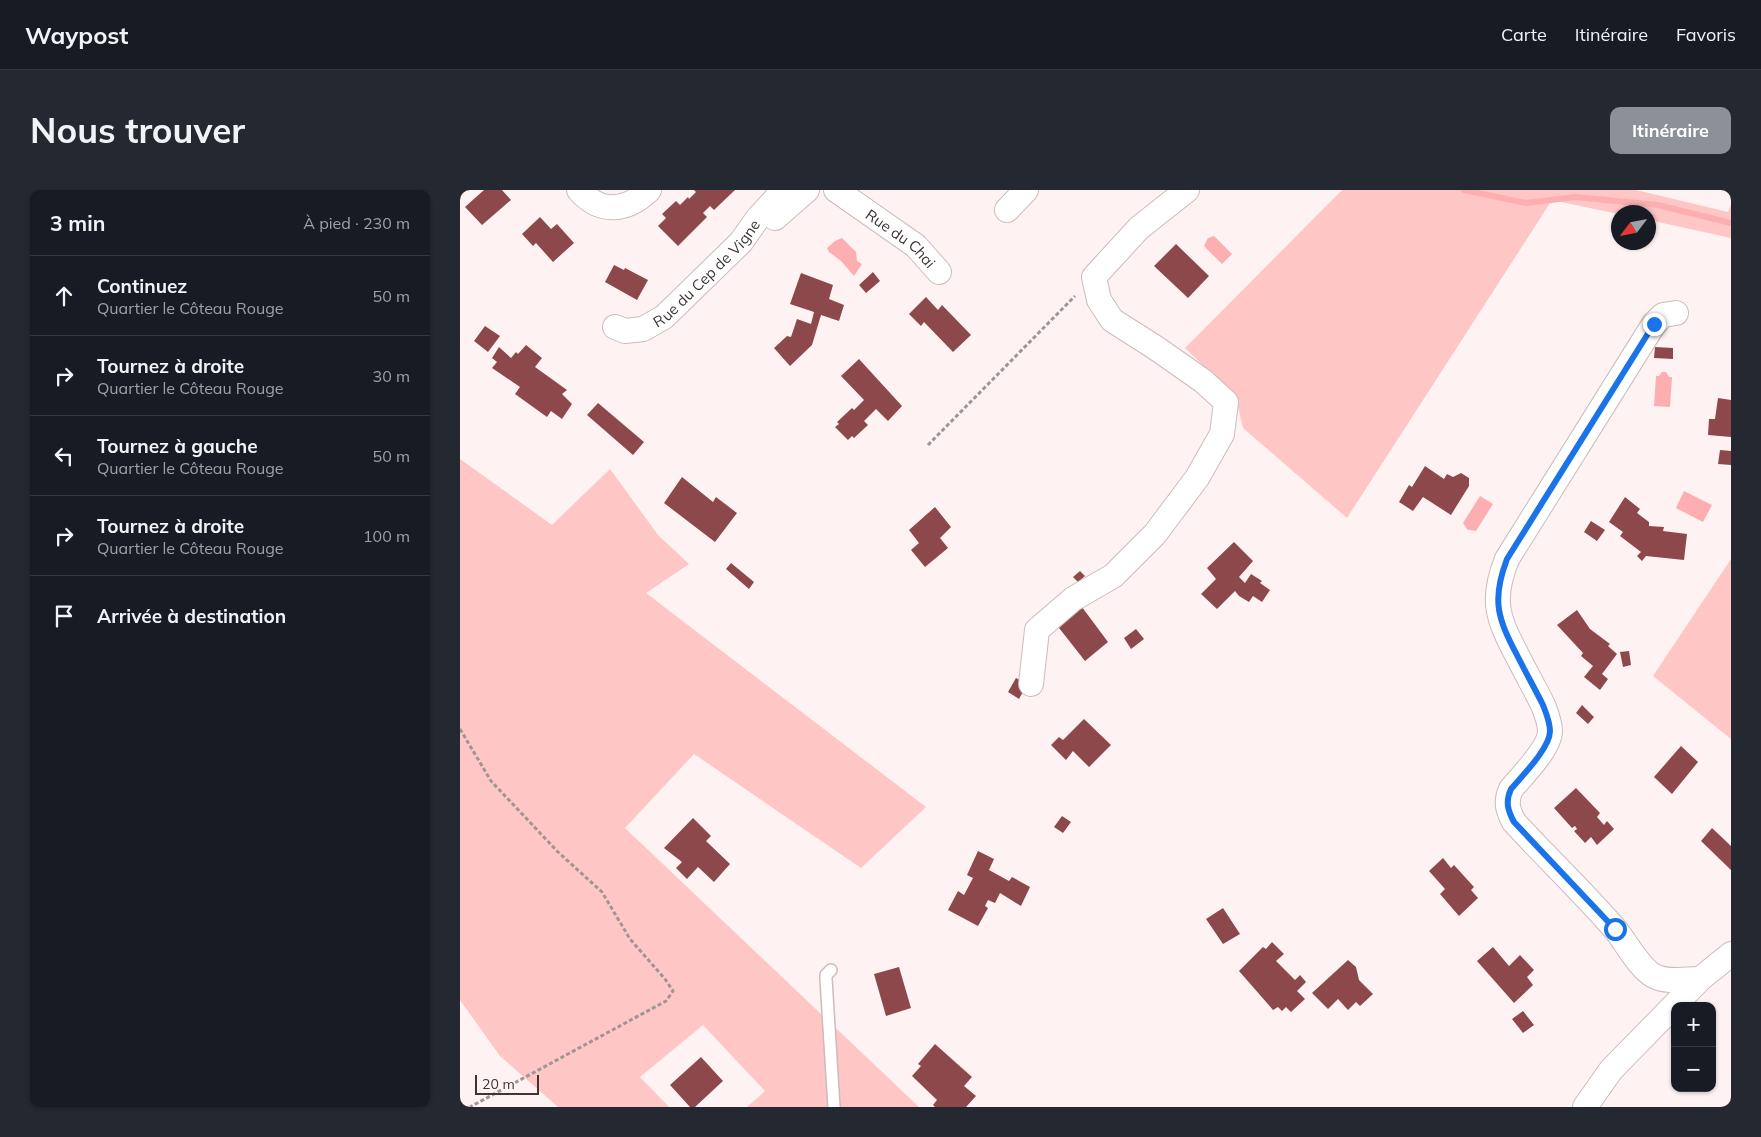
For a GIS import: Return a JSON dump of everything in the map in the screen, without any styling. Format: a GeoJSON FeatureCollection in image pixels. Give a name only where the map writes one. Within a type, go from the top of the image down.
{"type":"FeatureCollection","features":[{"type":"Feature","properties":{"kind":"street"},"geometry":{"type":"LineString","coordinates":[[579,190],[587,200],[608,209],[629,205],[649,190]]}},
{"type":"Feature","properties":{"kind":"street","name":"Rue du Cep de Vigne"},"geometry":{"type":"LineString","coordinates":[[615,327],[625,331],[643,329],[664,317],[741,242],[758,218],[784,190]]}},
{"type":"Feature","properties":{"kind":"street"},"geometry":{"type":"LineString","coordinates":[[741,242],[788,208],[807,190]]}},
{"type":"Feature","properties":{"kind":"street","name":"Rue du Chai"},"geometry":{"type":"LineString","coordinates":[[836,190],[916,246],[939,272]]}},
{"type":"Feature","properties":{"kind":"street"},"geometry":{"type":"LineString","coordinates":[[1007,210],[1026,190]]}},
{"type":"Feature","properties":{"kind":"street"},"geometry":{"type":"LineString","coordinates":[[1031,684],[1037,630],[1073,599],[1113,576],[1155,534],[1197,478],[1222,434],[1226,402],[1203,381],[1112,320],[1099,300],[1094,277],[1139,228],[1188,190]]}},
{"type":"Feature","properties":{"kind":"street"},"geometry":{"type":"LineString","coordinates":[[1676,313],[1663,315],[1654,324],[1507,559],[1501,574],[1498,605],[1502,628],[1543,705],[1548,718],[1550,733],[1546,745],[1511,789],[1507,804],[1511,817],[1615,929],[1652,975],[1661,979],[1700,979]]}},
{"type":"Feature","properties":{"kind":"street"},"geometry":{"type":"LineString","coordinates":[[1585,1107],[1611,1070],[1700,979],[1731,954]]}},
{"type":"Feature","properties":{"kind":"lane"},"geometry":{"type":"LineString","coordinates":[[830,970],[826,975],[826,979],[834,1107]]}},
{"type":"Feature","properties":{"kind":"path"},"geometry":{"type":"LineString","coordinates":[[928,445],[1094,277]]}},
{"type":"Feature","properties":{"kind":"path"},"geometry":{"type":"LineString","coordinates":[[460,729],[491,780],[558,852],[602,892],[630,939],[673,991],[666,1001],[470,1107]]}},
{"type":"Feature","properties":{"kind":"shaded area"},"geometry":{"type":"Polygon","coordinates":[[[1342,190],[1636,190],[1728,212],[1731,205],[1731,238],[1656,222],[1656,205],[1611,205],[1611,213],[1552,200],[1347,518],[1243,428],[1238,407],[1225,386],[1185,348],[1342,190]]]}},
{"type":"Feature","properties":{"kind":"shaded area"},"geometry":{"type":"Polygon","coordinates":[[[1214,236],[1232,254],[1222,264],[1204,246],[1208,238],[1214,236]]]}},
{"type":"Feature","properties":{"kind":"shaded area"},"geometry":{"type":"Polygon","coordinates":[[[842,238],[856,252],[857,261],[862,264],[854,276],[827,248],[842,238]]]}},
{"type":"Feature","properties":{"kind":"shaded area"},"geometry":{"type":"Polygon","coordinates":[[[1662,372],[1666,372],[1669,377],[1672,377],[1670,407],[1654,406],[1656,376],[1659,376],[1662,372]]]}},
{"type":"Feature","properties":{"kind":"shaded area"},"geometry":{"type":"Polygon","coordinates":[[[460,459],[552,525],[610,469],[658,535],[689,564],[646,593],[926,807],[861,868],[694,754],[625,828],[919,1107],[747,1107],[765,1091],[703,1025],[640,1077],[669,1107],[558,1107],[500,1056],[460,1000],[460,459]]]}},
{"type":"Feature","properties":{"kind":"shaded area"},"geometry":{"type":"Polygon","coordinates":[[[1684,491],[1712,505],[1703,522],[1676,508],[1684,491]]]}},
{"type":"Feature","properties":{"kind":"shaded area"},"geometry":{"type":"Polygon","coordinates":[[[1480,496],[1493,504],[1476,531],[1468,530],[1463,523],[1480,496]]]}},
{"type":"Feature","properties":{"kind":"shaded area"},"geometry":{"type":"Polygon","coordinates":[[[1731,559],[1731,739],[1653,676],[1731,559]]]}},
{"type":"Feature","properties":{"kind":"building"},"geometry":{"type":"Polygon","coordinates":[[[484,190],[502,190],[511,200],[482,225],[465,207],[484,190]]]}},
{"type":"Feature","properties":{"kind":"building"},"geometry":{"type":"Polygon","coordinates":[[[694,190],[735,190],[714,210],[710,206],[703,213],[707,217],[678,246],[658,226],[666,218],[662,214],[676,201],[680,205],[688,197],[689,199],[696,192],[694,190]]]}},
{"type":"Feature","properties":{"kind":"building"},"geometry":{"type":"Polygon","coordinates":[[[540,217],[551,229],[557,224],[574,243],[553,262],[536,243],[533,246],[522,234],[540,217]]]}},
{"type":"Feature","properties":{"kind":"building"},"geometry":{"type":"Polygon","coordinates":[[[1176,244],[1209,276],[1188,298],[1154,266],[1176,244]]]}},
{"type":"Feature","properties":{"kind":"building"},"geometry":{"type":"Polygon","coordinates":[[[614,265],[624,270],[625,268],[648,280],[637,300],[605,282],[614,265]]]}},
{"type":"Feature","properties":{"kind":"building"},"geometry":{"type":"Polygon","coordinates":[[[873,272],[880,281],[866,293],[859,285],[873,272]]]}},
{"type":"Feature","properties":{"kind":"building"},"geometry":{"type":"Polygon","coordinates":[[[801,273],[833,285],[829,299],[844,305],[839,321],[821,315],[812,345],[790,366],[774,348],[787,336],[791,337],[797,319],[811,324],[814,312],[790,304],[801,273]]]}},
{"type":"Feature","properties":{"kind":"building"},"geometry":{"type":"Polygon","coordinates":[[[926,297],[938,310],[942,305],[971,335],[953,352],[924,322],[921,326],[909,314],[926,297]]]}},
{"type":"Feature","properties":{"kind":"building"},"geometry":{"type":"Polygon","coordinates":[[[485,326],[500,336],[488,352],[474,341],[485,326]]]}},
{"type":"Feature","properties":{"kind":"building"},"geometry":{"type":"Polygon","coordinates":[[[526,345],[542,358],[535,367],[567,390],[562,394],[572,404],[562,419],[551,411],[547,417],[515,394],[520,387],[492,368],[497,362],[492,358],[499,347],[511,358],[516,352],[518,354],[526,345]]]}},
{"type":"Feature","properties":{"kind":"building"},"geometry":{"type":"Polygon","coordinates":[[[1655,347],[1673,348],[1673,359],[1654,358],[1655,347]]]}},
{"type":"Feature","properties":{"kind":"building"},"geometry":{"type":"Polygon","coordinates":[[[859,359],[902,406],[888,421],[876,409],[864,421],[868,425],[854,438],[852,436],[848,440],[835,427],[839,424],[837,422],[864,400],[841,376],[859,359]]]}},
{"type":"Feature","properties":{"kind":"building"},"geometry":{"type":"Polygon","coordinates":[[[1718,398],[1731,400],[1731,437],[1708,435],[1709,419],[1715,419],[1718,398]]]}},
{"type":"Feature","properties":{"kind":"building"},"geometry":{"type":"Polygon","coordinates":[[[598,403],[644,442],[633,455],[587,415],[598,403]]]}},
{"type":"Feature","properties":{"kind":"building"},"geometry":{"type":"Polygon","coordinates":[[[1720,450],[1731,451],[1731,465],[1718,464],[1720,450]]]}},
{"type":"Feature","properties":{"kind":"building"},"geometry":{"type":"Polygon","coordinates":[[[1425,466],[1444,479],[1447,474],[1453,477],[1461,473],[1469,478],[1469,486],[1451,515],[1423,497],[1413,511],[1399,502],[1409,485],[1412,487],[1425,466]]]}},
{"type":"Feature","properties":{"kind":"building"},"geometry":{"type":"Polygon","coordinates":[[[682,477],[713,502],[716,497],[737,513],[715,542],[664,503],[682,477]]]}},
{"type":"Feature","properties":{"kind":"building"},"geometry":{"type":"Polygon","coordinates":[[[1625,497],[1640,509],[1637,513],[1649,522],[1649,526],[1664,527],[1663,531],[1687,534],[1684,560],[1646,556],[1642,561],[1637,556],[1641,552],[1620,536],[1623,532],[1609,522],[1625,497]]]}},
{"type":"Feature","properties":{"kind":"building"},"geometry":{"type":"Polygon","coordinates":[[[935,507],[951,527],[940,538],[948,548],[925,567],[911,550],[919,543],[909,530],[935,507]]]}},
{"type":"Feature","properties":{"kind":"building"},"geometry":{"type":"Polygon","coordinates":[[[1591,521],[1605,530],[1597,541],[1584,532],[1591,521]]]}},
{"type":"Feature","properties":{"kind":"building"},"geometry":{"type":"Polygon","coordinates":[[[1234,542],[1253,561],[1239,577],[1245,583],[1251,574],[1262,581],[1260,583],[1270,590],[1262,602],[1253,596],[1249,602],[1235,591],[1217,609],[1201,594],[1216,579],[1207,568],[1234,542]]]}},
{"type":"Feature","properties":{"kind":"building"},"geometry":{"type":"Polygon","coordinates":[[[731,563],[754,582],[749,589],[726,569],[731,563]]]}},
{"type":"Feature","properties":{"kind":"building"},"geometry":{"type":"Polygon","coordinates":[[[1080,571],[1085,576],[1078,582],[1073,577],[1080,571]]]}},
{"type":"Feature","properties":{"kind":"building"},"geometry":{"type":"Polygon","coordinates":[[[1076,599],[1108,642],[1085,661],[1052,619],[1076,599]]]}},
{"type":"Feature","properties":{"kind":"building"},"geometry":{"type":"Polygon","coordinates":[[[1577,610],[1590,629],[1610,644],[1608,646],[1617,654],[1602,674],[1608,679],[1600,690],[1584,677],[1593,666],[1581,656],[1583,653],[1557,625],[1577,610]]]}},
{"type":"Feature","properties":{"kind":"building"},"geometry":{"type":"Polygon","coordinates":[[[1136,629],[1144,639],[1131,649],[1124,638],[1136,629]]]}},
{"type":"Feature","properties":{"kind":"building"},"geometry":{"type":"Polygon","coordinates":[[[1629,651],[1631,665],[1623,667],[1620,652],[1629,651]]]}},
{"type":"Feature","properties":{"kind":"building"},"geometry":{"type":"Polygon","coordinates":[[[1016,678],[1027,684],[1019,699],[1008,692],[1016,678]]]}},
{"type":"Feature","properties":{"kind":"building"},"geometry":{"type":"Polygon","coordinates":[[[1582,705],[1594,717],[1588,724],[1576,713],[1582,705]]]}},
{"type":"Feature","properties":{"kind":"building"},"geometry":{"type":"Polygon","coordinates":[[[1084,719],[1111,745],[1089,767],[1073,751],[1066,760],[1051,745],[1059,737],[1063,740],[1084,719]]]}},
{"type":"Feature","properties":{"kind":"building"},"geometry":{"type":"Polygon","coordinates":[[[1681,746],[1698,762],[1672,794],[1654,777],[1681,746]]]}},
{"type":"Feature","properties":{"kind":"building"},"geometry":{"type":"Polygon","coordinates":[[[1576,788],[1600,813],[1597,817],[1604,825],[1607,821],[1614,829],[1597,845],[1591,837],[1585,843],[1574,831],[1577,829],[1575,826],[1572,828],[1554,808],[1576,788]]]}},
{"type":"Feature","properties":{"kind":"building"},"geometry":{"type":"Polygon","coordinates":[[[1062,816],[1071,822],[1063,833],[1054,827],[1062,816]]]}},
{"type":"Feature","properties":{"kind":"building"},"geometry":{"type":"Polygon","coordinates":[[[693,818],[711,836],[706,841],[730,864],[714,882],[698,867],[687,879],[676,868],[682,862],[664,848],[693,818]]]}},
{"type":"Feature","properties":{"kind":"building"},"geometry":{"type":"Polygon","coordinates":[[[1712,828],[1731,846],[1731,870],[1701,841],[1712,828]]]}},
{"type":"Feature","properties":{"kind":"building"},"geometry":{"type":"Polygon","coordinates":[[[978,851],[994,859],[989,870],[1009,881],[1012,877],[1030,887],[1021,906],[1000,893],[995,903],[988,900],[985,906],[988,908],[978,926],[948,910],[958,891],[964,895],[973,878],[967,875],[978,851]]]}},
{"type":"Feature","properties":{"kind":"building"},"geometry":{"type":"Polygon","coordinates":[[[1443,858],[1451,868],[1454,865],[1474,887],[1471,890],[1478,898],[1459,916],[1440,894],[1445,889],[1429,871],[1443,858]]]}},
{"type":"Feature","properties":{"kind":"building"},"geometry":{"type":"Polygon","coordinates":[[[1223,908],[1240,934],[1223,944],[1206,919],[1223,908]]]}},
{"type":"Feature","properties":{"kind":"building"},"geometry":{"type":"Polygon","coordinates":[[[1272,942],[1284,954],[1276,961],[1295,980],[1300,975],[1306,982],[1297,991],[1305,999],[1291,1012],[1286,1007],[1282,1011],[1278,1007],[1273,1010],[1239,971],[1263,947],[1266,949],[1272,942]]]}},
{"type":"Feature","properties":{"kind":"building"},"geometry":{"type":"Polygon","coordinates":[[[1493,947],[1509,966],[1520,955],[1534,970],[1527,977],[1533,985],[1514,1003],[1477,961],[1493,947]]]}},
{"type":"Feature","properties":{"kind":"building"},"geometry":{"type":"Polygon","coordinates":[[[1348,960],[1356,967],[1359,980],[1373,994],[1360,1006],[1356,1002],[1348,1010],[1338,999],[1328,1009],[1312,993],[1348,960]]]}},
{"type":"Feature","properties":{"kind":"building"},"geometry":{"type":"Polygon","coordinates":[[[899,967],[911,1008],[886,1016],[874,974],[899,967]]]}},
{"type":"Feature","properties":{"kind":"building"},"geometry":{"type":"Polygon","coordinates":[[[1523,1011],[1534,1025],[1523,1033],[1512,1019],[1523,1011]]]}},
{"type":"Feature","properties":{"kind":"building"},"geometry":{"type":"Polygon","coordinates":[[[935,1044],[972,1077],[964,1086],[976,1096],[966,1107],[935,1107],[933,1105],[937,1100],[912,1076],[921,1066],[918,1064],[935,1044]]]}},
{"type":"Feature","properties":{"kind":"building"},"geometry":{"type":"Polygon","coordinates":[[[701,1057],[723,1081],[695,1107],[690,1107],[670,1085],[701,1057]]]}},
{"type":"Feature","properties":{"kind":"waterway"},"geometry":{"type":"LineString","coordinates":[[1464,190],[1526,203],[1575,197],[1658,205],[1731,223]]}},
{"type":"Feature","properties":{"kind":"route"},"geometry":{"type":"LineString","coordinates":[[1615,929],[1514,822],[1509,812],[1507,804],[1511,789],[1546,745],[1550,733],[1548,718],[1543,705],[1502,628],[1498,605],[1498,590],[1501,574],[1507,559],[1654,324]]}}]}
